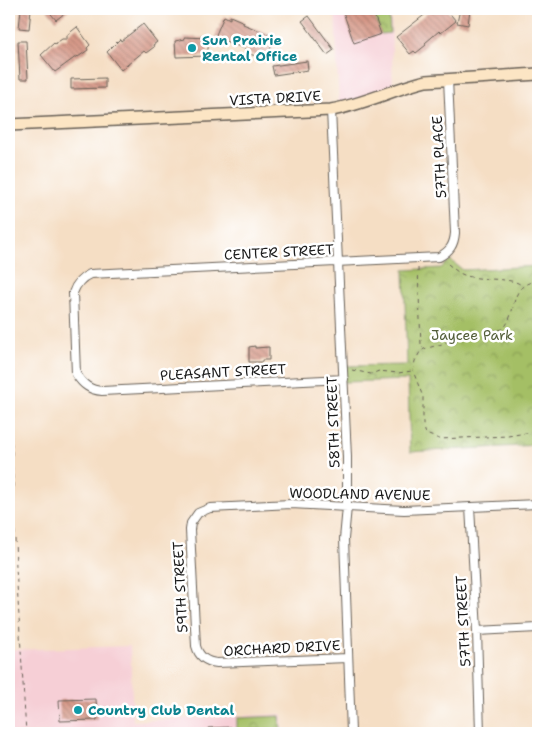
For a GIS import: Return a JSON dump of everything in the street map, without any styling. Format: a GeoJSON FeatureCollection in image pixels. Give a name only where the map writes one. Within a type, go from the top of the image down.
{"type":"FeatureCollection","features":[{"type":"Feature","properties":{"kind":"street","name":"VISTA DRIVE"},"geometry":{"type":"LineString","coordinates":[[9,125],[331,110],[374,100],[418,83],[448,79],[538,74]]}},
{"type":"Feature","properties":{"kind":"street","name":"57TH PLACE"},"geometry":{"type":"LineString","coordinates":[[448,79],[455,233]]}},
{"type":"Feature","properties":{"kind":"street","name":"58TH STREET"},"geometry":{"type":"LineString","coordinates":[[331,110],[347,457],[347,507],[344,539],[351,733]]}},
{"type":"Feature","properties":{"kind":"street","name":"CENTER STREET"},"geometry":{"type":"LineString","coordinates":[[102,391],[86,387],[76,374],[73,294],[79,281],[90,274],[439,257],[451,248],[455,233]]}},
{"type":"Feature","properties":{"kind":"street","name":"PLEASANT STREET"},"geometry":{"type":"LineString","coordinates":[[102,391],[344,379]]}},
{"type":"Feature","properties":{"kind":"street","name":"WOODLAND AVENUE"},"geometry":{"type":"LineString","coordinates":[[210,508],[291,504],[404,510],[538,504]]}},
{"type":"Feature","properties":{"kind":"street","name":"57TH STREET"},"geometry":{"type":"LineString","coordinates":[[470,507],[477,631],[480,733]]}},
{"type":"Feature","properties":{"kind":"street","name":"59TH STREET"},"geometry":{"type":"LineString","coordinates":[[210,508],[198,513],[191,523],[190,530],[194,625],[197,650],[205,660],[217,664]]}},
{"type":"Feature","properties":{"kind":"street"},"geometry":{"type":"LineString","coordinates":[[477,631],[538,628]]}},
{"type":"Feature","properties":{"kind":"street","name":"ORCHARD DRIVE"},"geometry":{"type":"LineString","coordinates":[[217,664],[348,658]]}},
{"type":"Feature","properties":{"kind":"path"},"geometry":{"type":"LineString","coordinates":[[448,264],[465,276],[490,280],[517,281],[522,286]]}},
{"type":"Feature","properties":{"kind":"path"},"geometry":{"type":"LineString","coordinates":[[418,268],[421,345],[424,349]]}},
{"type":"Feature","properties":{"kind":"path"},"geometry":{"type":"LineString","coordinates":[[538,281],[531,281],[522,286],[516,296],[509,322],[503,330],[463,334],[442,344],[424,349],[417,356],[413,371],[423,397],[423,426],[429,436],[445,440],[508,436],[538,431]]}},
{"type":"Feature","properties":{"kind":"path"},"geometry":{"type":"LineString","coordinates":[[9,363],[16,567],[26,733]]}},
{"type":"Feature","properties":{"kind":"path"},"geometry":{"type":"LineString","coordinates":[[344,370],[356,370],[370,374],[378,371],[398,373],[413,371]]}},
{"type":"Feature","properties":{"kind":"shaded area"},"geometry":{"type":"Polygon","coordinates":[[[335,9],[391,9],[393,91],[339,108],[335,9]]]}},
{"type":"Feature","properties":{"kind":"shaded area"},"geometry":{"type":"Polygon","coordinates":[[[130,646],[133,721],[282,714],[283,733],[9,733],[9,650],[130,646]]]}},
{"type":"Feature","properties":{"kind":"green space"},"geometry":{"type":"Polygon","coordinates":[[[372,9],[389,9],[390,33],[381,34],[372,9]]]}},
{"type":"Feature","properties":{"kind":"green space","name":"Jaycee Park"},"geometry":{"type":"Polygon","coordinates":[[[450,260],[463,270],[538,266],[538,445],[410,452],[408,380],[344,382],[343,366],[407,365],[404,270],[441,268],[450,260]]]}},
{"type":"Feature","properties":{"kind":"green space"},"geometry":{"type":"Polygon","coordinates":[[[280,716],[281,733],[273,733],[272,729],[237,730],[237,718],[280,716]]]}},
{"type":"Feature","properties":{"kind":"building"},"geometry":{"type":"Polygon","coordinates":[[[21,9],[31,9],[29,29],[19,28],[21,9]]]}},
{"type":"Feature","properties":{"kind":"building"},"geometry":{"type":"Polygon","coordinates":[[[47,9],[70,9],[56,20],[47,9]]]}},
{"type":"Feature","properties":{"kind":"building"},"geometry":{"type":"Polygon","coordinates":[[[342,9],[372,9],[381,34],[354,43],[342,9]]]}},
{"type":"Feature","properties":{"kind":"building"},"geometry":{"type":"Polygon","coordinates":[[[432,9],[446,9],[456,21],[441,33],[439,31],[416,53],[414,51],[410,54],[396,37],[432,9]]]}},
{"type":"Feature","properties":{"kind":"building"},"geometry":{"type":"Polygon","coordinates":[[[460,9],[470,9],[468,25],[457,23],[460,9]]]}},
{"type":"Feature","properties":{"kind":"building"},"geometry":{"type":"Polygon","coordinates":[[[224,16],[230,19],[230,16],[244,22],[243,24],[275,37],[267,58],[247,53],[248,50],[215,37],[224,16]]]}},
{"type":"Feature","properties":{"kind":"building"},"geometry":{"type":"Polygon","coordinates":[[[309,16],[334,50],[327,55],[302,21],[309,16]]]}},
{"type":"Feature","properties":{"kind":"building"},"geometry":{"type":"Polygon","coordinates":[[[143,24],[157,42],[153,45],[154,47],[146,53],[144,51],[121,70],[107,52],[120,39],[121,41],[143,24]]]}},
{"type":"Feature","properties":{"kind":"building"},"geometry":{"type":"Polygon","coordinates":[[[77,27],[90,45],[87,48],[88,50],[55,72],[41,55],[54,43],[67,39],[67,35],[77,27]]]}},
{"type":"Feature","properties":{"kind":"building","name":"Sun Prairie Rental Office"},"geometry":{"type":"Polygon","coordinates":[[[184,37],[208,38],[208,56],[176,57],[175,41],[185,39],[184,37]]]}},
{"type":"Feature","properties":{"kind":"building"},"geometry":{"type":"Polygon","coordinates":[[[18,41],[26,41],[28,79],[20,79],[18,41]]]}},
{"type":"Feature","properties":{"kind":"building"},"geometry":{"type":"Polygon","coordinates":[[[307,61],[308,70],[274,75],[272,66],[307,61]]]}},
{"type":"Feature","properties":{"kind":"building"},"geometry":{"type":"Polygon","coordinates":[[[105,78],[105,88],[71,89],[71,79],[105,78]]]}},
{"type":"Feature","properties":{"kind":"building"},"geometry":{"type":"Polygon","coordinates":[[[255,346],[255,348],[269,347],[269,360],[249,362],[249,347],[255,346]]]}},
{"type":"Feature","properties":{"kind":"building","name":"Country Club Dental"},"geometry":{"type":"Polygon","coordinates":[[[96,699],[97,720],[60,721],[59,700],[96,699]]]}},
{"type":"Feature","properties":{"kind":"building"},"geometry":{"type":"Polygon","coordinates":[[[231,727],[231,733],[208,733],[208,728],[231,727]]]}},
{"type":"Feature","properties":{"kind":"place","name":"Sun Prairie Rental Office"},"geometry":{"type":"Point","coordinates":[192,48]}},
{"type":"Feature","properties":{"kind":"place","name":"Country Club Dental"},"geometry":{"type":"Point","coordinates":[78,710]}}]}
